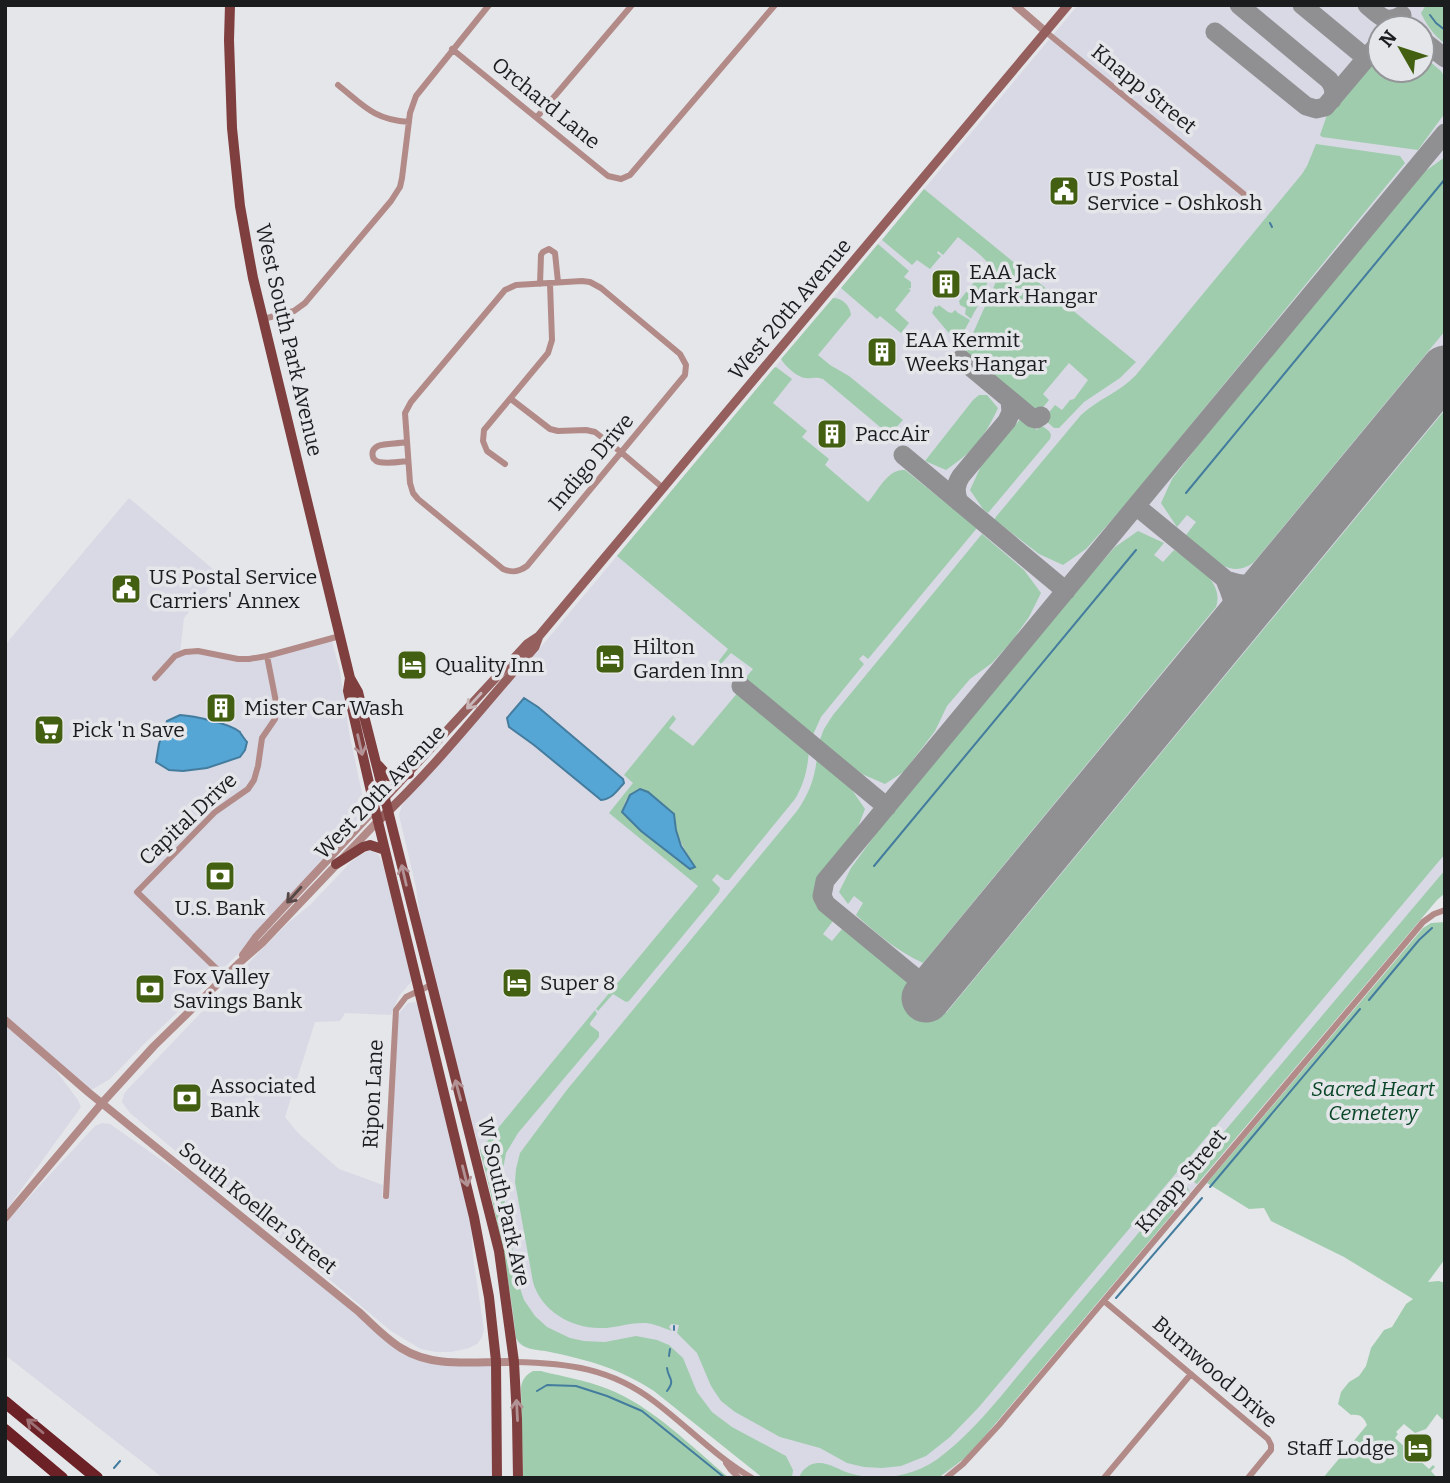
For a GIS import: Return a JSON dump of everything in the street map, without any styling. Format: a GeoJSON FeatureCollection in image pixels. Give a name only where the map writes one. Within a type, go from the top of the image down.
{"type":"FeatureCollection","features":[{"type":"Feature","properties":{"kind":"highway"},"geometry":{"type":"LineString","coordinates":[[5,1402],[97,1478]]}},
{"type":"Feature","properties":{"kind":"highway"},"geometry":{"type":"LineString","coordinates":[[5,1430],[62,1478]]}},
{"type":"Feature","properties":{"kind":"main road","name":"West South Park Avenue"},"geometry":{"type":"LineString","coordinates":[[230,5],[230,93],[236,172],[250,264],[340,636],[349,678],[348,691],[408,943]]}},
{"type":"Feature","properties":{"kind":"main road","name":"West 20th Avenue"},"geometry":{"type":"LineString","coordinates":[[376,815],[385,799],[527,644],[539,636],[1068,5]]}},
{"type":"Feature","properties":{"kind":"main road","name":"West 20th Avenue"},"geometry":{"type":"LineString","coordinates":[[376,815],[388,811],[423,775],[535,648],[539,636]]}},
{"type":"Feature","properties":{"kind":"main road","name":"West South Park Avenue"},"geometry":{"type":"LineString","coordinates":[[349,678],[358,692],[420,939]]}},
{"type":"Feature","properties":{"kind":"main road"},"geometry":{"type":"LineString","coordinates":[[376,762],[388,776],[409,774]]}},
{"type":"Feature","properties":{"kind":"main road"},"geometry":{"type":"LineString","coordinates":[[336,864],[363,847],[370,845],[385,849]]}},
{"type":"Feature","properties":{"kind":"main road","name":"W South Park Ave"},"geometry":{"type":"LineString","coordinates":[[420,939],[499,1251],[514,1362],[518,1478]]}},
{"type":"Feature","properties":{"kind":"main road","name":"W South Park Ave"},"geometry":{"type":"LineString","coordinates":[[408,943],[474,1217],[489,1297],[496,1361],[497,1478]]}},
{"type":"Feature","properties":{"kind":"street"},"geometry":{"type":"LineString","coordinates":[[263,319],[294,311],[305,303],[391,201],[400,187],[409,122],[416,96],[489,5]]}},
{"type":"Feature","properties":{"kind":"street"},"geometry":{"type":"LineString","coordinates":[[537,117],[632,5]]}},
{"type":"Feature","properties":{"kind":"street","name":"Orchard Lane"},"geometry":{"type":"LineString","coordinates":[[452,50],[608,176],[621,178],[630,174],[775,5]]}},
{"type":"Feature","properties":{"kind":"street","name":"Knapp Street"},"geometry":{"type":"LineString","coordinates":[[1015,5],[1250,199]]}},
{"type":"Feature","properties":{"kind":"street"},"geometry":{"type":"LineString","coordinates":[[338,85],[379,116],[388,120],[409,122]]}},
{"type":"Feature","properties":{"kind":"street"},"geometry":{"type":"LineString","coordinates":[[540,284],[541,255],[549,249],[555,253],[558,282]]}},
{"type":"Feature","properties":{"kind":"street","name":"Indigo Drive"},"geometry":{"type":"LineString","coordinates":[[582,281],[598,286],[680,354],[686,370],[682,380],[527,566],[515,572],[503,569],[418,499],[411,487],[405,413],[411,402],[505,290],[516,285],[550,284],[582,281]]}},
{"type":"Feature","properties":{"kind":"street"},"geometry":{"type":"LineString","coordinates":[[505,464],[487,452],[483,436],[487,426],[551,347],[550,284]]}},
{"type":"Feature","properties":{"kind":"street"},"geometry":{"type":"LineString","coordinates":[[511,399],[550,429],[590,430],[663,488]]}},
{"type":"Feature","properties":{"kind":"street"},"geometry":{"type":"LineString","coordinates":[[406,442],[379,446],[372,454],[378,462],[408,461]]}},
{"type":"Feature","properties":{"kind":"street"},"geometry":{"type":"LineString","coordinates":[[155,678],[175,656],[184,652],[198,651],[249,659],[340,636]]}},
{"type":"Feature","properties":{"kind":"street","name":"Capital Drive"},"geometry":{"type":"LineString","coordinates":[[224,976],[137,892],[215,813],[248,789],[254,780],[262,738],[275,719],[277,707],[267,656]]}},
{"type":"Feature","properties":{"kind":"street","name":"West 20th Avenue"},"geometry":{"type":"LineString","coordinates":[[5,1218],[102,1103],[224,976],[262,943],[336,864],[376,815]]}},
{"type":"Feature","properties":{"kind":"street","name":"West 20th Avenue"},"geometry":{"type":"LineString","coordinates":[[237,964],[256,937],[376,815]]}},
{"type":"Feature","properties":{"kind":"street","name":"Knapp Street"},"geometry":{"type":"LineString","coordinates":[[948,1477],[973,1455],[1423,922],[1445,910]]}},
{"type":"Feature","properties":{"kind":"street"},"geometry":{"type":"LineString","coordinates":[[420,989],[431,985]]}},
{"type":"Feature","properties":{"kind":"street","name":"Ripon Lane"},"geometry":{"type":"LineString","coordinates":[[386,1196],[394,1021],[396,1010],[406,997],[420,989]]}},
{"type":"Feature","properties":{"kind":"street","name":"South Koeller Street"},"geometry":{"type":"LineString","coordinates":[[5,1020],[398,1346],[411,1354],[433,1360],[514,1362]]}},
{"type":"Feature","properties":{"kind":"street","name":"Burnwood Drive"},"geometry":{"type":"LineString","coordinates":[[1104,1301],[1270,1442],[1271,1450],[1248,1478]]}},
{"type":"Feature","properties":{"kind":"street"},"geometry":{"type":"LineString","coordinates":[[514,1362],[564,1364],[596,1371],[620,1381],[655,1402],[723,1458],[752,1478]]}},
{"type":"Feature","properties":{"kind":"street"},"geometry":{"type":"LineString","coordinates":[[1104,1478],[1191,1374]]}},
{"type":"Feature","properties":{"kind":"street"},"geometry":{"type":"LineString","coordinates":[[723,1458],[739,1478]]}},
{"type":"Feature","properties":{"kind":"shaded area"},"geometry":{"type":"Polygon","coordinates":[[[1078,5],[1445,5],[1445,893],[979,1443],[952,1469],[938,1478],[763,1478],[638,1381],[604,1365],[529,1349],[519,1344],[493,1200],[421,923],[416,887],[399,815],[406,800],[540,648],[1078,5]]]}},
{"type":"Feature","properties":{"kind":"shaded area"},"geometry":{"type":"Polygon","coordinates":[[[129,498],[220,575],[184,618],[180,653],[191,650],[249,659],[331,638],[340,671],[349,732],[367,817],[256,937],[110,1079],[88,1092],[45,1056],[81,1107],[5,1212],[5,645],[129,498]]]}},
{"type":"Feature","properties":{"kind":"shaded area"},"geometry":{"type":"Polygon","coordinates":[[[370,850],[378,854],[383,864],[412,981],[399,996],[391,1015],[345,1013],[340,1021],[315,1022],[285,1117],[298,1133],[339,1169],[383,1185],[382,1196],[388,1200],[397,1019],[408,1003],[415,1002],[418,1005],[471,1223],[473,1257],[484,1330],[477,1344],[451,1352],[421,1349],[391,1331],[130,1113],[122,1102],[127,1090],[260,951],[351,862],[370,850]]]}},
{"type":"Feature","properties":{"kind":"shaded area"},"geometry":{"type":"Polygon","coordinates":[[[110,1124],[234,1211],[391,1341],[418,1356],[496,1361],[497,1478],[163,1478],[5,1355],[5,1223],[95,1126],[110,1124]]]}},
{"type":"Feature","properties":{"kind":"green space"},"geometry":{"type":"Polygon","coordinates":[[[1426,5],[1445,5],[1445,44],[1436,36],[1436,14],[1421,13],[1426,5]]]}},
{"type":"Feature","properties":{"kind":"green space"},"geometry":{"type":"Polygon","coordinates":[[[1436,67],[1445,78],[1445,113],[1418,150],[1322,137],[1320,135],[1327,115],[1366,70],[1366,84],[1436,84],[1436,67]]]}},
{"type":"Feature","properties":{"kind":"green space"},"geometry":{"type":"Polygon","coordinates":[[[1316,144],[1400,156],[1405,163],[1126,504],[1086,549],[1063,565],[1039,554],[995,518],[1081,415],[1136,375],[1302,174],[1316,144]]]}},
{"type":"Feature","properties":{"kind":"green space"},"geometry":{"type":"Polygon","coordinates":[[[1445,157],[1445,331],[1254,562],[1244,568],[1226,567],[1186,535],[1196,522],[1187,515],[1177,527],[1161,503],[1172,479],[1424,172],[1445,157]]]}},
{"type":"Feature","properties":{"kind":"green space"},"geometry":{"type":"Polygon","coordinates":[[[924,189],[1136,362],[1120,378],[1084,402],[1059,428],[1054,428],[1046,421],[1046,416],[1055,405],[1062,410],[1088,380],[1069,363],[1043,394],[1049,400],[1040,411],[1035,412],[965,351],[995,284],[995,276],[988,263],[958,237],[943,255],[938,251],[941,256],[930,269],[917,260],[912,265],[882,240],[924,189]]]}},
{"type":"Feature","properties":{"kind":"green space"},"geometry":{"type":"Polygon","coordinates":[[[878,244],[909,271],[904,277],[911,282],[911,288],[908,289],[911,290],[895,310],[909,323],[901,333],[880,316],[877,319],[841,288],[878,244]]]}},
{"type":"Feature","properties":{"kind":"green space"},"geometry":{"type":"Polygon","coordinates":[[[974,267],[987,274],[987,281],[986,289],[971,319],[965,314],[966,308],[960,305],[959,301],[975,281],[969,273],[974,267]]]}},
{"type":"Feature","properties":{"kind":"green space"},"geometry":{"type":"Polygon","coordinates":[[[833,298],[845,303],[851,315],[818,355],[849,376],[903,420],[890,434],[823,379],[798,376],[781,359],[833,298]]]}},
{"type":"Feature","properties":{"kind":"green space"},"geometry":{"type":"Polygon","coordinates":[[[939,305],[948,312],[955,310],[970,320],[960,339],[953,338],[932,313],[935,306],[939,305]]]}},
{"type":"Feature","properties":{"kind":"green space"},"geometry":{"type":"Polygon","coordinates":[[[776,367],[792,379],[773,403],[807,431],[802,437],[829,459],[825,465],[868,502],[888,476],[905,470],[977,528],[868,659],[863,655],[859,659],[864,664],[821,717],[812,737],[743,681],[753,669],[731,653],[718,667],[715,666],[728,649],[617,556],[776,367]]]}},
{"type":"Feature","properties":{"kind":"green space"},"geometry":{"type":"Polygon","coordinates":[[[979,395],[987,395],[998,408],[977,443],[946,470],[925,461],[973,400],[979,395]]]}},
{"type":"Feature","properties":{"kind":"green space"},"geometry":{"type":"Polygon","coordinates":[[[1445,410],[1445,854],[979,1407],[950,1437],[926,1456],[901,1466],[864,1467],[847,1463],[820,1448],[780,1437],[721,1401],[711,1386],[697,1353],[677,1333],[679,1325],[671,1324],[669,1327],[672,1331],[646,1323],[591,1328],[569,1322],[550,1310],[533,1282],[515,1182],[520,1153],[566,1091],[797,811],[811,786],[817,757],[850,787],[865,809],[856,832],[815,884],[816,902],[822,912],[833,921],[823,934],[832,941],[842,929],[946,1013],[1445,410]]]}},
{"type":"Feature","properties":{"kind":"green space"},"geometry":{"type":"Polygon","coordinates":[[[1022,417],[1037,430],[1041,425],[1049,431],[1050,439],[988,513],[970,490],[981,466],[1022,417]]]}},
{"type":"Feature","properties":{"kind":"green space"},"geometry":{"type":"Polygon","coordinates":[[[1138,531],[1164,543],[1154,555],[1163,562],[1174,550],[1206,573],[1216,589],[1216,607],[923,963],[888,942],[856,915],[863,903],[854,896],[848,904],[839,892],[851,868],[886,820],[1076,591],[1115,547],[1138,531]]]}},
{"type":"Feature","properties":{"kind":"green space"},"geometry":{"type":"Polygon","coordinates":[[[982,534],[1024,570],[1041,593],[1029,617],[992,663],[970,679],[947,706],[935,731],[905,771],[885,784],[862,774],[819,742],[824,729],[982,534]]]}},
{"type":"Feature","properties":{"kind":"green space"},"geometry":{"type":"Polygon","coordinates":[[[739,691],[809,750],[808,763],[795,799],[729,880],[717,874],[712,880],[720,888],[719,892],[629,1001],[626,1002],[613,994],[598,1011],[596,1009],[698,886],[609,813],[633,783],[624,775],[673,715],[676,719],[669,728],[693,746],[739,691]],[[635,791],[626,800],[622,811],[642,831],[690,869],[692,861],[680,839],[674,814],[635,791]]]}},
{"type":"Feature","properties":{"kind":"green space"},"geometry":{"type":"Polygon","coordinates":[[[1445,870],[1445,893],[1197,1184],[1186,1177],[1445,870]]]}},
{"type":"Feature","properties":{"kind":"green space","name":"Sacred Heart Cemetery"},"geometry":{"type":"Polygon","coordinates":[[[1445,922],[1445,1259],[1428,1282],[1445,1283],[1445,1422],[1437,1414],[1426,1429],[1415,1433],[1404,1424],[1396,1432],[1398,1434],[1395,1438],[1429,1469],[1433,1465],[1435,1467],[1431,1471],[1437,1478],[1323,1478],[1367,1425],[1361,1417],[1351,1415],[1338,1404],[1341,1392],[1349,1382],[1359,1376],[1366,1366],[1371,1348],[1384,1330],[1392,1327],[1406,1304],[1413,1299],[1344,1257],[1271,1221],[1264,1208],[1249,1209],[1207,1183],[1423,928],[1431,923],[1445,922]]]}},
{"type":"Feature","properties":{"kind":"green space"},"geometry":{"type":"Polygon","coordinates":[[[595,1010],[597,1014],[590,1025],[599,1032],[599,1037],[518,1133],[506,1153],[501,1180],[524,1300],[547,1327],[570,1338],[605,1342],[636,1336],[669,1345],[683,1358],[697,1392],[712,1412],[732,1427],[786,1456],[793,1470],[792,1478],[763,1478],[654,1391],[629,1377],[591,1362],[526,1347],[516,1338],[501,1243],[480,1150],[595,1010]]]}},
{"type":"Feature","properties":{"kind":"green space"},"geometry":{"type":"Polygon","coordinates":[[[1181,1182],[1187,1185],[1190,1193],[965,1458],[938,1478],[799,1478],[807,1467],[819,1463],[861,1476],[886,1477],[899,1476],[934,1462],[968,1433],[989,1410],[1181,1182]]]}},
{"type":"Feature","properties":{"kind":"green space"},"geometry":{"type":"Polygon","coordinates":[[[533,1371],[591,1383],[624,1396],[672,1429],[729,1478],[523,1478],[521,1388],[522,1382],[533,1371]]]}},
{"type":"Feature","properties":{"kind":"water"},"geometry":{"type":"Polygon","coordinates":[[[524,698],[623,779],[624,783],[614,794],[601,800],[509,727],[507,718],[524,698]]]}},
{"type":"Feature","properties":{"kind":"water"},"geometry":{"type":"Polygon","coordinates":[[[180,715],[211,720],[235,729],[247,742],[245,750],[240,757],[207,768],[169,770],[156,762],[159,744],[167,721],[180,715]]]}},
{"type":"Feature","properties":{"kind":"water"},"geometry":{"type":"Polygon","coordinates":[[[640,789],[648,792],[674,814],[681,846],[695,867],[690,869],[641,831],[622,812],[630,795],[640,789]]]}},
{"type":"Feature","properties":{"kind":"waterway"},"geometry":{"type":"LineString","coordinates":[[1436,23],[1445,30]]}},
{"type":"Feature","properties":{"kind":"waterway"},"geometry":{"type":"LineString","coordinates":[[1186,493],[1445,179]]}},
{"type":"Feature","properties":{"kind":"waterway"},"geometry":{"type":"LineString","coordinates":[[1270,223],[1272,227]]}},
{"type":"Feature","properties":{"kind":"waterway"},"geometry":{"type":"LineString","coordinates":[[874,866],[1136,550]]}},
{"type":"Feature","properties":{"kind":"waterway"},"geometry":{"type":"LineString","coordinates":[[1369,1000],[1432,928]]}},
{"type":"Feature","properties":{"kind":"waterway"},"geometry":{"type":"LineString","coordinates":[[1210,1187],[1360,1009]]}},
{"type":"Feature","properties":{"kind":"waterway"},"geometry":{"type":"LineString","coordinates":[[1116,1298],[1202,1198]]}},
{"type":"Feature","properties":{"kind":"waterway"},"geometry":{"type":"LineString","coordinates":[[669,1356],[670,1349]]}},
{"type":"Feature","properties":{"kind":"waterway"},"geometry":{"type":"LineString","coordinates":[[667,1368],[671,1381],[667,1391]]}},
{"type":"Feature","properties":{"kind":"waterway"},"geometry":{"type":"LineString","coordinates":[[537,1391],[547,1385],[576,1386],[642,1411],[725,1478]]}},
{"type":"Feature","properties":{"kind":"waterway"},"geometry":{"type":"LineString","coordinates":[[114,1468],[120,1461]]}},
{"type":"Feature","properties":{"kind":"taxiway"},"geometry":{"type":"LineString","coordinates":[[1239,5],[1329,80],[1334,90],[1332,100]]}},
{"type":"Feature","properties":{"kind":"taxiway"},"geometry":{"type":"LineString","coordinates":[[1302,5],[1366,58]]}},
{"type":"Feature","properties":{"kind":"taxiway"},"geometry":{"type":"LineString","coordinates":[[1367,5],[1378,14]]}},
{"type":"Feature","properties":{"kind":"taxiway"},"geometry":{"type":"LineString","coordinates":[[1215,32],[1306,106],[1316,109],[1325,107],[1366,59]]}},
{"type":"Feature","properties":{"kind":"taxiway"},"geometry":{"type":"LineString","coordinates":[[1436,51],[1445,58]]}},
{"type":"Feature","properties":{"kind":"taxiway"},"geometry":{"type":"LineString","coordinates":[[932,991],[826,904],[822,896],[825,881],[1445,133]]}},
{"type":"Feature","properties":{"kind":"taxiway"},"geometry":{"type":"LineString","coordinates":[[961,359],[1032,418],[1041,416]]}},
{"type":"Feature","properties":{"kind":"taxiway"},"geometry":{"type":"LineString","coordinates":[[959,502],[956,489],[959,479],[1007,421],[1011,412],[1010,400]]}},
{"type":"Feature","properties":{"kind":"taxiway"},"geometry":{"type":"LineString","coordinates":[[903,455],[1066,591]]}},
{"type":"Feature","properties":{"kind":"taxiway"},"geometry":{"type":"LineString","coordinates":[[1136,506],[1253,602]]}},
{"type":"Feature","properties":{"kind":"taxiway"},"geometry":{"type":"LineString","coordinates":[[1229,581],[1240,584],[1257,583],[1271,575],[1291,556]]}},
{"type":"Feature","properties":{"kind":"taxiway"},"geometry":{"type":"LineString","coordinates":[[1215,648],[1234,616],[1233,601],[1225,580]]}},
{"type":"Feature","properties":{"kind":"taxiway"},"geometry":{"type":"LineString","coordinates":[[741,686],[887,807]]}},
{"type":"Feature","properties":{"kind":"runway"},"geometry":{"type":"LineString","coordinates":[[926,998],[1445,370]]}},
{"type":"Feature","properties":{"kind":"place","name":"US Postal Service - Oshkosh"},"geometry":{"type":"Point","coordinates":[1064,191]}},
{"type":"Feature","properties":{"kind":"place","name":"EAA Jack Mark Hangar"},"geometry":{"type":"Point","coordinates":[946,284]}},
{"type":"Feature","properties":{"kind":"place","name":"EAA Kermit Weeks Hangar"},"geometry":{"type":"Point","coordinates":[882,352]}},
{"type":"Feature","properties":{"kind":"place","name":"PaccAir"},"geometry":{"type":"Point","coordinates":[832,434]}},
{"type":"Feature","properties":{"kind":"place","name":"US Postal Service Carriers' Annex"},"geometry":{"type":"Point","coordinates":[126,589]}},
{"type":"Feature","properties":{"kind":"place","name":"Hilton Garden Inn"},"geometry":{"type":"Point","coordinates":[610,659]}},
{"type":"Feature","properties":{"kind":"place","name":"Quality Inn"},"geometry":{"type":"Point","coordinates":[412,665]}},
{"type":"Feature","properties":{"kind":"place","name":"Mister Car Wash"},"geometry":{"type":"Point","coordinates":[221,708]}},
{"type":"Feature","properties":{"kind":"place","name":"Pick 'n Save"},"geometry":{"type":"Point","coordinates":[49,730]}},
{"type":"Feature","properties":{"kind":"place","name":"U.S. Bank"},"geometry":{"type":"Point","coordinates":[220,876]}},
{"type":"Feature","properties":{"kind":"place","name":"Super 8"},"geometry":{"type":"Point","coordinates":[517,983]}},
{"type":"Feature","properties":{"kind":"place","name":"Fox Valley Savings Bank"},"geometry":{"type":"Point","coordinates":[150,989]}},
{"type":"Feature","properties":{"kind":"place","name":"Associated Bank"},"geometry":{"type":"Point","coordinates":[187,1098]}},
{"type":"Feature","properties":{"kind":"place","name":"Staff Lodge"},"geometry":{"type":"Point","coordinates":[1418,1448]}}]}
